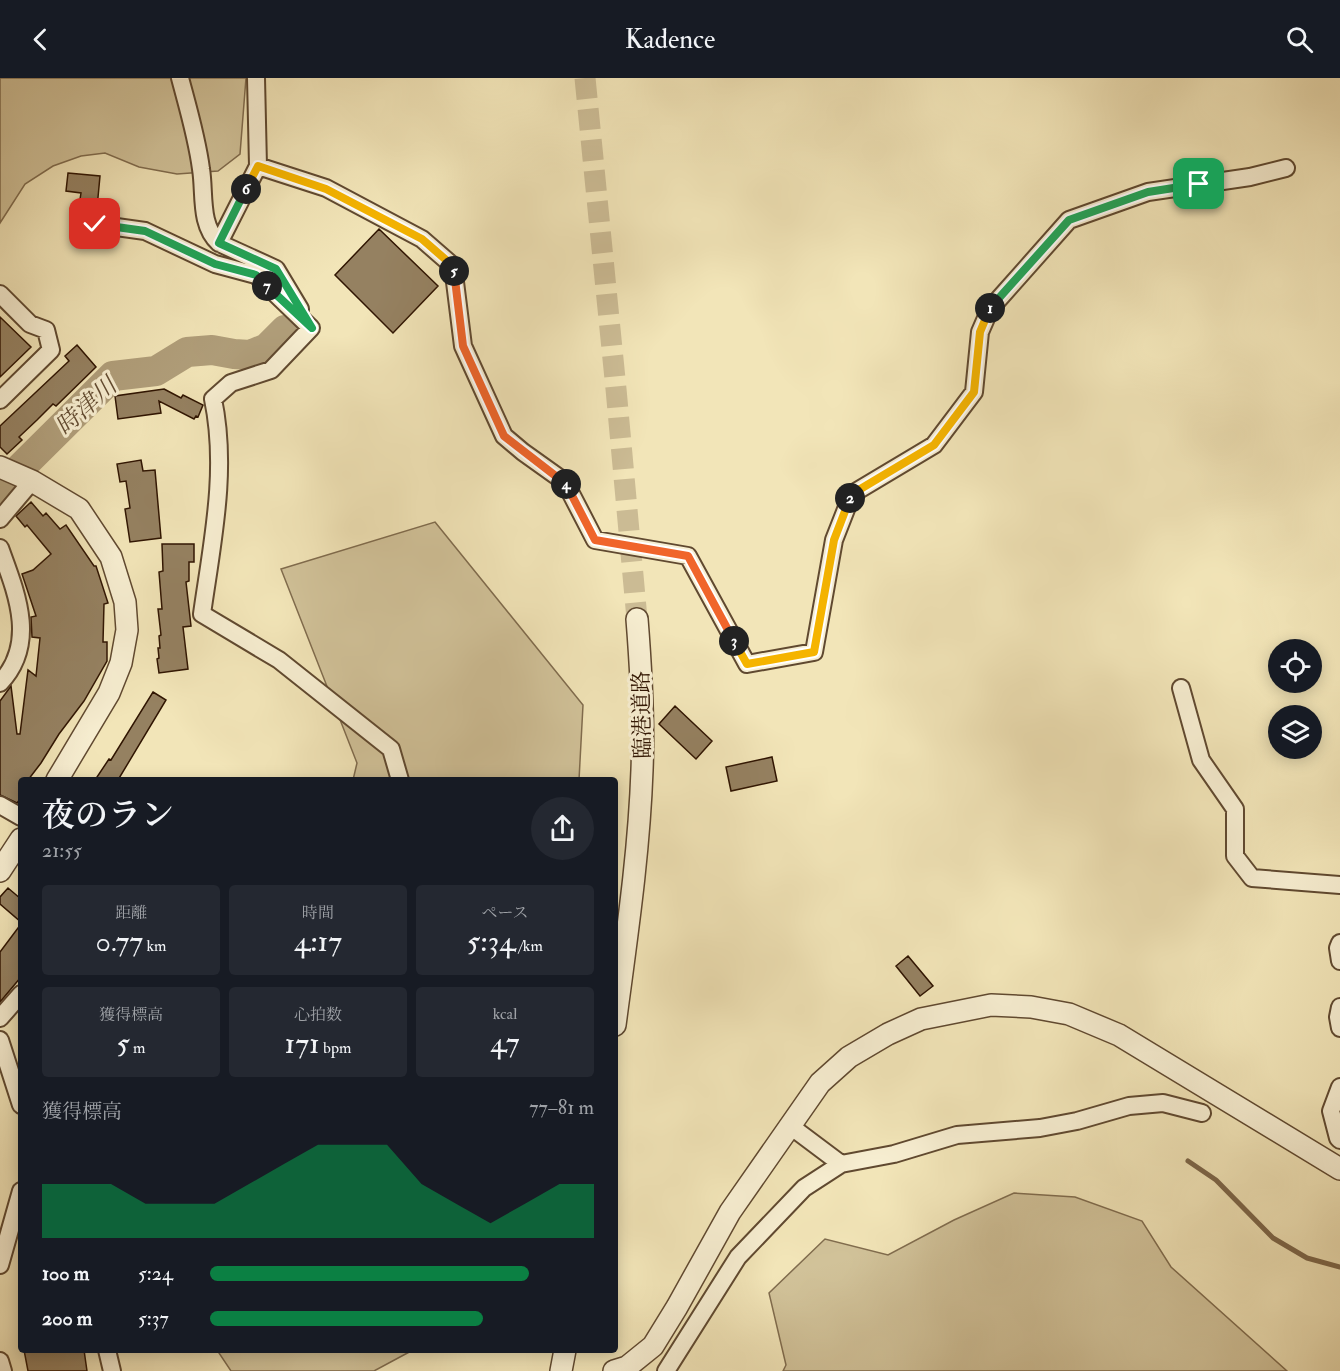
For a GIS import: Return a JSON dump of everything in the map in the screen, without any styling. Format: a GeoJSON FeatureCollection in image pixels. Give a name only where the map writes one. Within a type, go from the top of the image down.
{"type":"FeatureCollection","features":[{"type":"Feature","properties":{"kind":"street"},"geometry":{"type":"LineString","coordinates":[[180,78],[202,170],[204,212],[211,236],[219,243],[276,269],[312,328]]}},
{"type":"Feature","properties":{"kind":"street"},"geometry":{"type":"LineString","coordinates":[[219,243],[258,166],[256,78]]}},
{"type":"Feature","properties":{"kind":"street"},"geometry":{"type":"LineString","coordinates":[[258,166],[326,189],[422,239],[453,266],[463,346],[504,436],[565,482],[595,540],[688,556],[747,664],[814,652],[834,540],[852,494],[934,445],[974,392],[980,332],[990,309],[1069,220],[1148,192],[1250,177],[1286,168]]}},
{"type":"Feature","properties":{"kind":"street"},"geometry":{"type":"LineString","coordinates":[[95,224],[145,231],[215,264],[256,275],[312,328]]}},
{"type":"Feature","properties":{"kind":"street"},"geometry":{"type":"LineString","coordinates":[[0,294],[30,324],[46,330],[51,350],[0,400]]}},
{"type":"Feature","properties":{"kind":"street"},"geometry":{"type":"LineString","coordinates":[[312,328],[271,370],[231,383],[213,399],[219,426],[218,506],[202,614],[279,660],[391,749],[399,777]]}},
{"type":"Feature","properties":{"kind":"street"},"geometry":{"type":"LineString","coordinates":[[0,467],[32,480],[79,509],[111,557],[125,602],[127,630],[121,663],[109,693],[59,777]]}},
{"type":"Feature","properties":{"kind":"street"},"geometry":{"type":"LineString","coordinates":[[0,519],[32,480]]}},
{"type":"Feature","properties":{"kind":"street"},"geometry":{"type":"LineString","coordinates":[[0,548],[18,600],[22,627],[18,655],[7,676],[0,683]]}},
{"type":"Feature","properties":{"kind":"street","name":"臨港道路"},"geometry":{"type":"LineString","coordinates":[[618,1003],[633,891],[642,770],[637,619]]}},
{"type":"Feature","properties":{"kind":"street"},"geometry":{"type":"LineString","coordinates":[[1181,687],[1202,760],[1235,809],[1235,856],[1252,878],[1340,885]]}},
{"type":"Feature","properties":{"kind":"street"},"geometry":{"type":"LineString","coordinates":[[0,805],[18,815]]}},
{"type":"Feature","properties":{"kind":"street"},"geometry":{"type":"LineString","coordinates":[[0,871],[18,844]]}},
{"type":"Feature","properties":{"kind":"street"},"geometry":{"type":"LineString","coordinates":[[1340,943],[1338,948],[1340,961]]}},
{"type":"Feature","properties":{"kind":"street"},"geometry":{"type":"LineString","coordinates":[[0,1018],[18,997]]}},
{"type":"Feature","properties":{"kind":"street"},"geometry":{"type":"LineString","coordinates":[[614,1371],[627,1367],[653,1346],[730,1212],[820,1083],[849,1057],[888,1034],[921,1019],[991,1005],[1069,1014],[1119,1035],[1340,1169]]}},
{"type":"Feature","properties":{"kind":"street"},"geometry":{"type":"LineString","coordinates":[[1340,1007],[1340,1028]]}},
{"type":"Feature","properties":{"kind":"street"},"geometry":{"type":"LineString","coordinates":[[0,1040],[18,1096]]}},
{"type":"Feature","properties":{"kind":"street"},"geometry":{"type":"LineString","coordinates":[[1340,1087],[1331,1111],[1340,1140]]}},
{"type":"Feature","properties":{"kind":"street"},"geometry":{"type":"LineString","coordinates":[[666,1371],[738,1257],[804,1188],[841,1164],[894,1154],[957,1135],[1040,1128],[1077,1121],[1129,1106],[1163,1103],[1202,1113]]}},
{"type":"Feature","properties":{"kind":"street"},"geometry":{"type":"LineString","coordinates":[[789,1125],[841,1164]]}},
{"type":"Feature","properties":{"kind":"street"},"geometry":{"type":"LineString","coordinates":[[0,1265],[18,1206]]}},
{"type":"Feature","properties":{"kind":"street"},"geometry":{"type":"LineString","coordinates":[[108,1353],[112,1371]]}},
{"type":"Feature","properties":{"kind":"street"},"geometry":{"type":"LineString","coordinates":[[561,1371],[564,1353]]}},
{"type":"Feature","properties":{"kind":"street"},"geometry":{"type":"LineString","coordinates":[[0,1361],[3,1371]]}},
{"type":"Feature","properties":{"kind":"shaded area"},"geometry":{"type":"Polygon","coordinates":[[[0,78],[246,78],[240,154],[218,171],[177,174],[139,167],[105,153],[81,156],[53,166],[25,184],[0,223],[0,78]]]}},
{"type":"Feature","properties":{"kind":"shaded area"},"geometry":{"type":"Polygon","coordinates":[[[435,522],[583,705],[579,777],[354,777],[357,763],[281,569],[435,522]]]}},
{"type":"Feature","properties":{"kind":"shaded area"},"geometry":{"type":"Polygon","coordinates":[[[1014,1193],[1075,1197],[1142,1221],[1171,1267],[1287,1371],[783,1371],[786,1365],[769,1293],[825,1239],[888,1255],[954,1220],[1014,1193]]]}},
{"type":"Feature","properties":{"kind":"shaded area"},"geometry":{"type":"Polygon","coordinates":[[[219,1353],[407,1353],[374,1371],[231,1371],[219,1353]]]}},
{"type":"Feature","properties":{"kind":"building"},"geometry":{"type":"Polygon","coordinates":[[[68,173],[100,176],[97,208],[79,206],[81,193],[66,191],[68,173]]]}},
{"type":"Feature","properties":{"kind":"building"},"geometry":{"type":"Polygon","coordinates":[[[379,229],[438,286],[393,333],[335,275],[379,229]]]}},
{"type":"Feature","properties":{"kind":"building"},"geometry":{"type":"Polygon","coordinates":[[[0,317],[31,347],[0,377],[0,317]]]}},
{"type":"Feature","properties":{"kind":"building"},"geometry":{"type":"Polygon","coordinates":[[[77,345],[96,367],[56,406],[53,404],[19,437],[22,440],[7,454],[0,447],[0,426],[69,361],[65,356],[77,345]]]}},
{"type":"Feature","properties":{"kind":"building"},"geometry":{"type":"Polygon","coordinates":[[[164,389],[181,398],[183,395],[203,405],[198,417],[194,419],[159,401],[161,413],[118,419],[115,396],[164,389]]]}},
{"type":"Feature","properties":{"kind":"building"},"geometry":{"type":"Polygon","coordinates":[[[141,460],[143,471],[155,470],[161,538],[130,542],[125,509],[130,508],[126,481],[120,482],[117,464],[141,460]]]}},
{"type":"Feature","properties":{"kind":"building"},"geometry":{"type":"Polygon","coordinates":[[[31,502],[43,516],[46,513],[60,529],[66,525],[96,566],[108,603],[104,604],[103,642],[107,642],[107,661],[84,701],[30,777],[18,777],[17,803],[0,795],[0,701],[11,686],[17,734],[20,734],[28,670],[36,676],[40,638],[32,637],[31,617],[36,616],[22,574],[33,570],[51,554],[27,525],[25,527],[16,516],[31,502]]]}},
{"type":"Feature","properties":{"kind":"building"},"geometry":{"type":"Polygon","coordinates":[[[162,544],[194,544],[194,562],[189,562],[189,581],[186,582],[191,626],[183,627],[188,669],[159,673],[157,659],[159,658],[158,648],[160,648],[159,636],[161,635],[158,609],[162,609],[159,572],[163,571],[162,544]]]}},
{"type":"Feature","properties":{"kind":"building"},"geometry":{"type":"Polygon","coordinates":[[[153,692],[166,700],[120,777],[97,777],[109,759],[111,760],[153,692]]]}},
{"type":"Feature","properties":{"kind":"building"},"geometry":{"type":"Polygon","coordinates":[[[675,706],[712,741],[696,759],[659,724],[675,706]]]}},
{"type":"Feature","properties":{"kind":"building"},"geometry":{"type":"Polygon","coordinates":[[[772,757],[777,781],[731,791],[726,767],[772,757]]]}},
{"type":"Feature","properties":{"kind":"building"},"geometry":{"type":"Polygon","coordinates":[[[8,888],[18,896],[18,919],[0,904],[0,897],[8,888]]]}},
{"type":"Feature","properties":{"kind":"building"},"geometry":{"type":"Polygon","coordinates":[[[18,928],[18,981],[0,1002],[0,952],[18,928]]]}},
{"type":"Feature","properties":{"kind":"building"},"geometry":{"type":"Polygon","coordinates":[[[908,956],[933,986],[920,996],[896,966],[908,956]]]}},
{"type":"Feature","properties":{"kind":"building"},"geometry":{"type":"Polygon","coordinates":[[[25,1353],[84,1353],[87,1371],[28,1371],[25,1353]]]}},
{"type":"Feature","properties":{"kind":"waterway","name":"時津川"},"geometry":{"type":"LineString","coordinates":[[0,488],[113,376],[156,371],[187,352],[212,350],[250,355],[267,348],[285,330]]}},
{"type":"Feature","properties":{"kind":"waterway"},"geometry":{"type":"LineString","coordinates":[[1188,1161],[1216,1180],[1273,1238],[1307,1258],[1340,1267]]}},
{"type":"Feature","properties":{"kind":"tunnel"},"geometry":{"type":"LineString","coordinates":[[585,78],[637,619]]}},
{"type":"Feature","properties":{"kind":"route"},"geometry":{"type":"LineString","coordinates":[[95,224],[145,231],[215,264],[256,275],[312,328],[276,269],[219,243],[258,166],[326,189],[422,239],[453,266],[463,346],[504,436],[565,482],[595,540],[688,556],[747,664],[814,652],[834,540],[852,494],[934,445],[974,392],[980,332],[990,309],[1069,220],[1148,192],[1199,184]]}}]}
